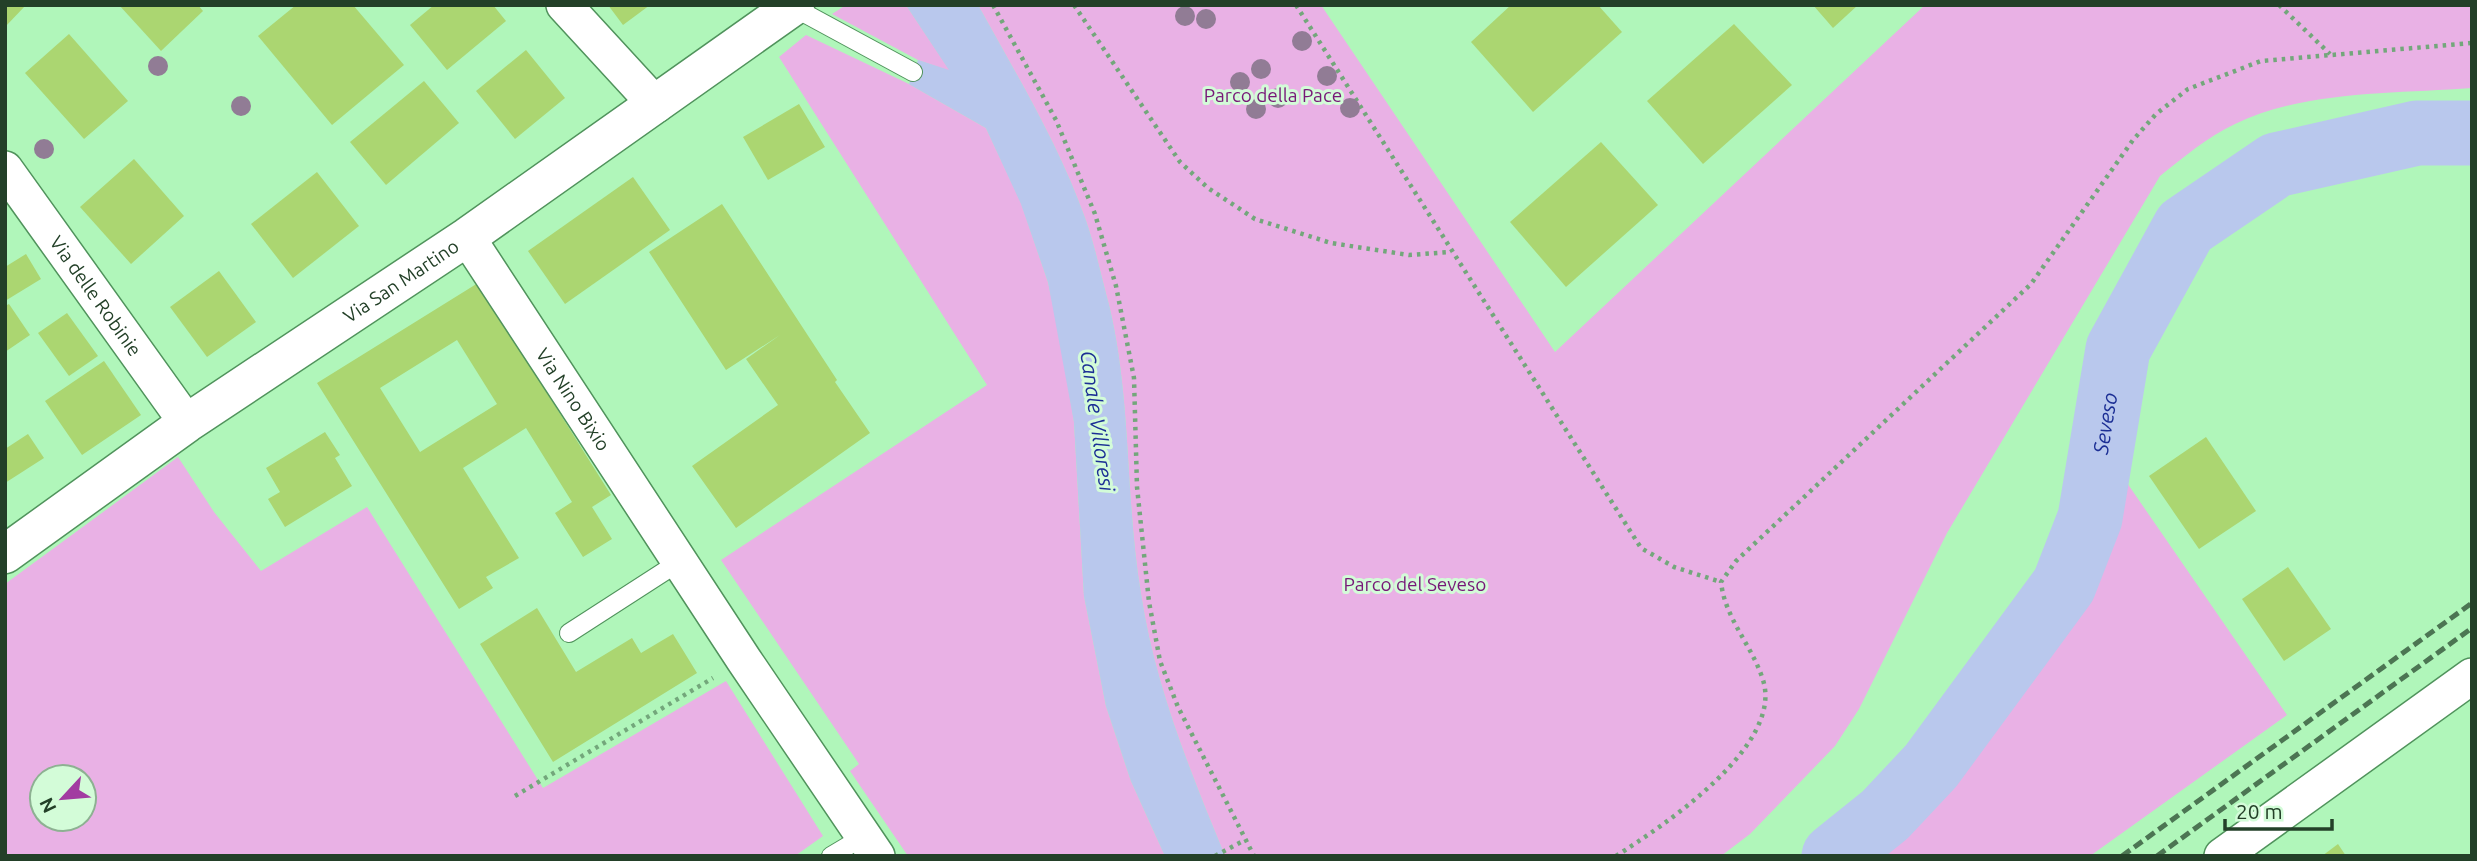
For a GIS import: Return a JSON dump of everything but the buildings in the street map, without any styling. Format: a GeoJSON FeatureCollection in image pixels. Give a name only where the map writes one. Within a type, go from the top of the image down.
{"type":"FeatureCollection","features":[{"type":"Feature","properties":{"kind":"street"},"geometry":{"type":"LineString","coordinates":[[564,5],[656,105]]}},
{"type":"Feature","properties":{"kind":"street","name":"Via San Martino"},"geometry":{"type":"LineString","coordinates":[[5,554],[187,423],[467,237],[794,6]]}},
{"type":"Feature","properties":{"kind":"street","name":"Via delle Robinie"},"geometry":{"type":"LineString","coordinates":[[5,169],[187,423]]}},
{"type":"Feature","properties":{"kind":"street","name":"Via Nino Bixio"},"geometry":{"type":"LineString","coordinates":[[467,237],[679,562],[870,846]]}},
{"type":"Feature","properties":{"kind":"street"},"geometry":{"type":"LineString","coordinates":[[2222,856],[2472,676]]}},
{"type":"Feature","properties":{"kind":"lane"},"geometry":{"type":"LineString","coordinates":[[794,6],[913,72]]}},
{"type":"Feature","properties":{"kind":"lane"},"geometry":{"type":"LineString","coordinates":[[569,633],[679,562]]}},
{"type":"Feature","properties":{"kind":"lane"},"geometry":{"type":"LineString","coordinates":[[831,856],[870,846]]}},
{"type":"Feature","properties":{"kind":"path"},"geometry":{"type":"LineString","coordinates":[[993,5],[1056,120],[1080,174],[1116,286],[1134,378],[1137,487],[1149,602],[1160,660],[1178,707],[1254,856]]}},
{"type":"Feature","properties":{"kind":"path"},"geometry":{"type":"LineString","coordinates":[[1074,5],[1180,162],[1208,188],[1255,219],[1331,243],[1409,255],[1451,252]]}},
{"type":"Feature","properties":{"kind":"path"},"geometry":{"type":"LineString","coordinates":[[1296,5],[1641,548],[1674,568],[1721,582]]}},
{"type":"Feature","properties":{"kind":"path"},"geometry":{"type":"LineString","coordinates":[[2279,5],[2330,54]]}},
{"type":"Feature","properties":{"kind":"path"},"geometry":{"type":"LineString","coordinates":[[1616,856],[1664,825],[1699,796],[1759,728],[1766,705],[1763,680],[1723,601],[1721,582],[1745,551],[2031,284],[2133,140],[2156,114],[2188,89],[2229,71],[2261,61],[2472,43]]}},
{"type":"Feature","properties":{"kind":"path"},"geometry":{"type":"LineString","coordinates":[[515,796],[744,660]]}},
{"type":"Feature","properties":{"kind":"path"},"geometry":{"type":"LineString","coordinates":[[1215,856],[1245,840]]}},
{"type":"Feature","properties":{"kind":"green space"},"geometry":{"type":"Polygon","coordinates":[[[846,5],[906,5],[950,71],[918,60],[832,14],[846,5]]]}},
{"type":"Feature","properties":{"kind":"green space","name":"Parco del Seveso"},"geometry":{"type":"Polygon","coordinates":[[[978,5],[1321,5],[1555,352],[1925,5],[2472,5],[2472,88],[2321,99],[2262,113],[2215,135],[2160,176],[1947,533],[1859,709],[1835,746],[1750,834],[1721,856],[1225,856],[1175,728],[1147,628],[1132,522],[1125,413],[1116,341],[1092,239],[1074,190],[1049,136],[978,5]]]}},
{"type":"Feature","properties":{"kind":"green space"},"geometry":{"type":"Polygon","coordinates":[[[806,35],[909,84],[986,128],[1021,203],[1048,282],[1061,343],[1074,422],[1084,596],[1106,706],[1131,781],[1165,856],[908,856],[850,771],[859,764],[721,560],[987,385],[779,57],[806,35]]]}},
{"type":"Feature","properties":{"kind":"green space"},"geometry":{"type":"Polygon","coordinates":[[[178,457],[214,512],[261,571],[367,507],[543,788],[726,681],[823,836],[795,856],[5,856],[5,584],[178,457]]]}},
{"type":"Feature","properties":{"kind":"green space"},"geometry":{"type":"Polygon","coordinates":[[[2125,480],[2287,715],[2090,856],[1872,856],[1932,795],[1960,762],[2036,657],[2080,584],[2125,480]]]}},
{"type":"Feature","properties":{"kind":"water","name":"Canale Villoresi"},"geometry":{"type":"Polygon","coordinates":[[[906,5],[978,5],[1049,136],[1085,218],[1116,341],[1125,413],[1132,522],[1147,628],[1175,728],[1225,856],[1165,856],[1131,781],[1106,706],[1084,596],[1074,422],[1048,282],[1021,204],[986,128],[909,84],[918,60],[949,70],[906,5]]]}},
{"type":"Feature","properties":{"kind":"waterway","name":"Seveso"},"geometry":{"type":"LineString","coordinates":[[1834,856],[1885,815],[1931,766],[2064,585],[2090,518],[2118,349],[2185,227],[2276,165],[2417,133],[2472,133]]}},
{"type":"Feature","properties":{"kind":"railway"},"geometry":{"type":"LineString","coordinates":[[2122,856],[2472,603]]}},
{"type":"Feature","properties":{"kind":"railway"},"geometry":{"type":"LineString","coordinates":[[2157,856],[2472,628]]}},
{"type":"Feature","properties":{"kind":"park label","name":"Parco della Pace"},"geometry":{"type":"Point","coordinates":[1273,95]}}]}
